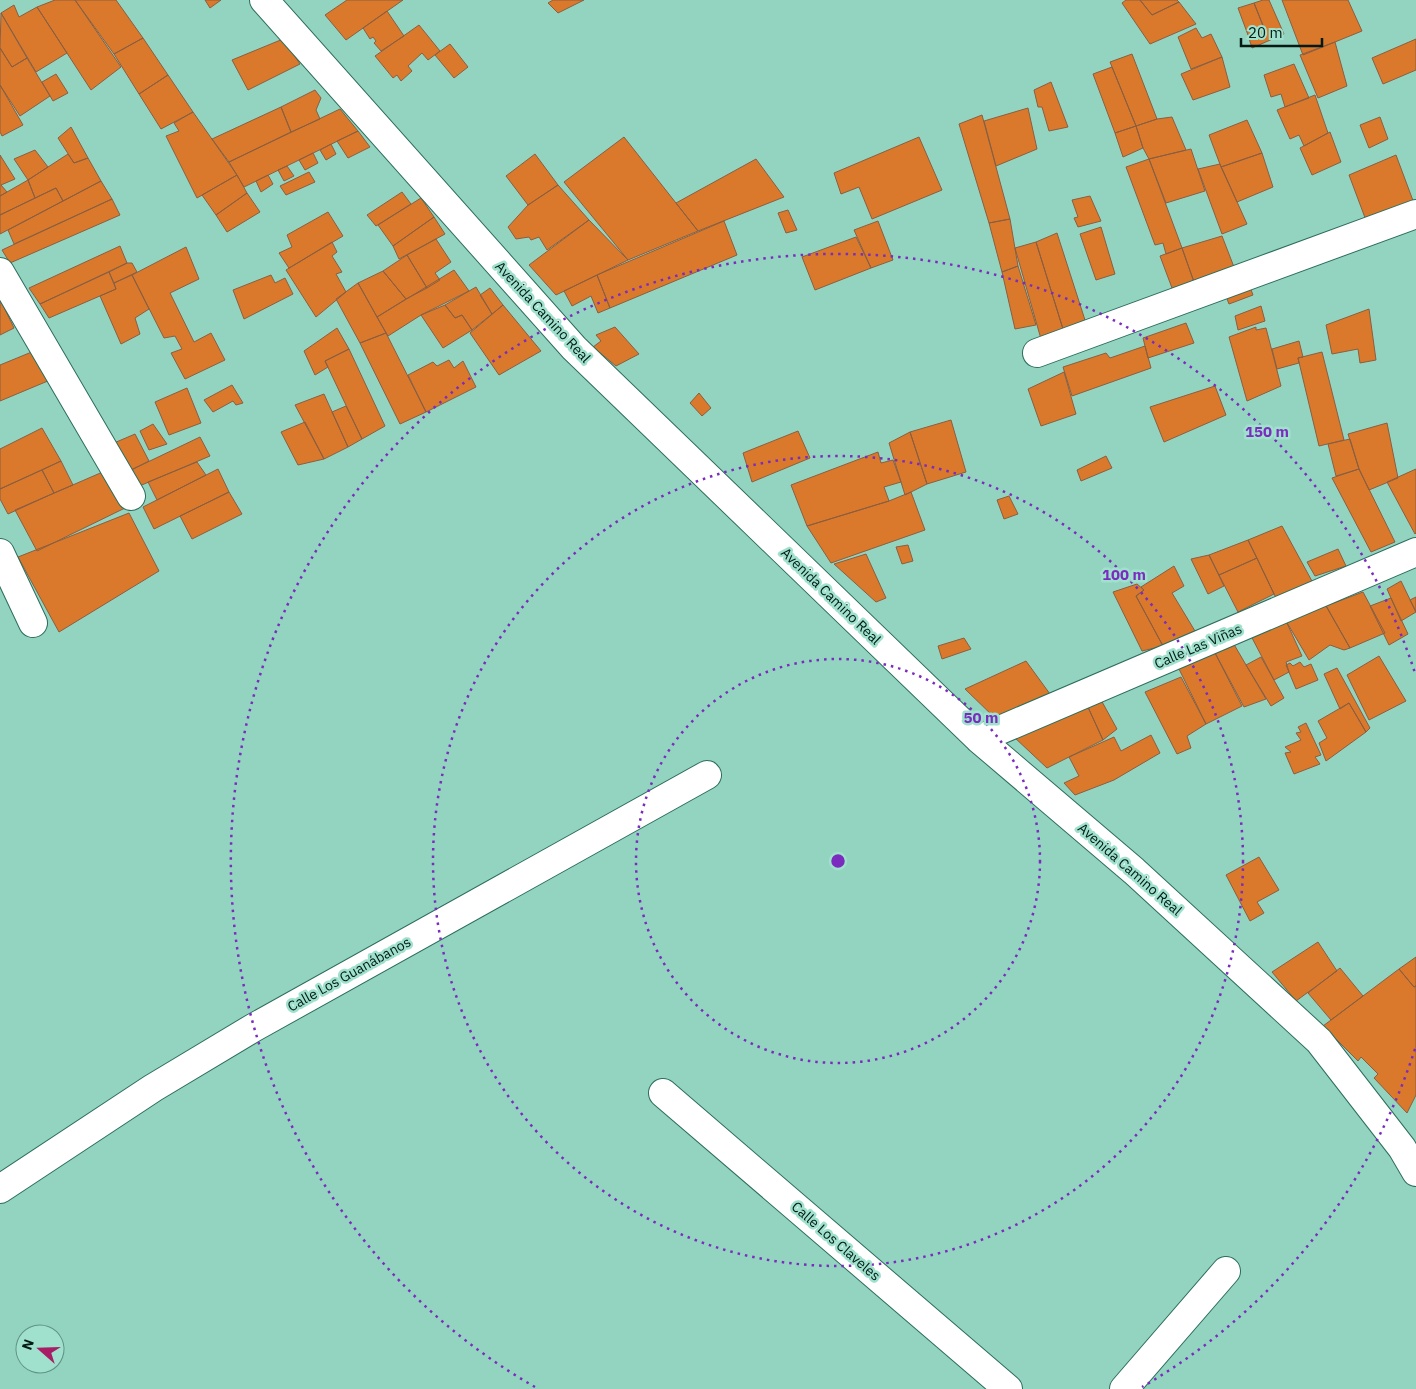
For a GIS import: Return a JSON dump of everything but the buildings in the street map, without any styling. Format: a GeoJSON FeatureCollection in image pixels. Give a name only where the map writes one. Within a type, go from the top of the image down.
{"type":"FeatureCollection","features":[{"type":"Feature","properties":{"kind":"street","name":"Avenida Camino Real"},"geometry":{"type":"LineString","coordinates":[[264,0],[574,348],[979,739],[1134,871],[1319,1041],[1409,1140],[1416,1172]]}},
{"type":"Feature","properties":{"kind":"street"},"geometry":{"type":"LineString","coordinates":[[1037,353],[1416,214]]}},
{"type":"Feature","properties":{"kind":"street"},"geometry":{"type":"LineString","coordinates":[[0,272],[130,496]]}},
{"type":"Feature","properties":{"kind":"street","name":"Calle Las Viñas"},"geometry":{"type":"LineString","coordinates":[[979,739],[1416,552]]}},
{"type":"Feature","properties":{"kind":"street"},"geometry":{"type":"LineString","coordinates":[[0,553],[33,623]]}},
{"type":"Feature","properties":{"kind":"street","name":"Calle Los Guanábanos"},"geometry":{"type":"LineString","coordinates":[[0,1189],[153,1088],[253,1028],[707,775]]}},
{"type":"Feature","properties":{"kind":"street","name":"Calle Los Claveles"},"geometry":{"type":"LineString","coordinates":[[663,1093],[1008,1389]]}},
{"type":"Feature","properties":{"kind":"street"},"geometry":{"type":"LineString","coordinates":[[1124,1389],[1226,1271]]}}]}
